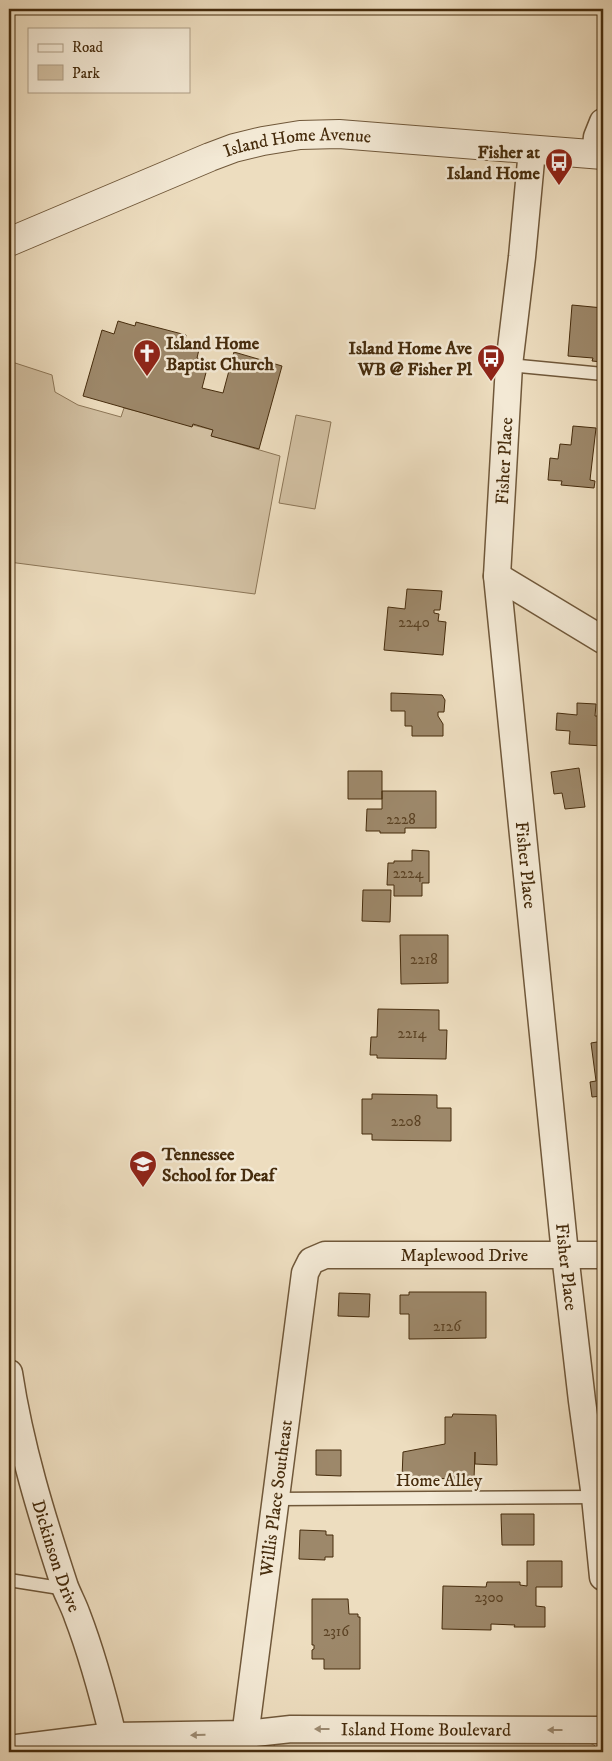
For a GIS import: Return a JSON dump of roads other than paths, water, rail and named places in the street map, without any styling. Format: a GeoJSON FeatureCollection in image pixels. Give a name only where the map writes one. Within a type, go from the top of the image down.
{"type":"FeatureCollection","features":[{"type":"Feature","properties":{"kind":"street"},"geometry":{"type":"LineString","coordinates":[[599,155],[597,137],[603,122]]}},
{"type":"Feature","properties":{"kind":"street","name":"Island Home Avenue"},"geometry":{"type":"LineString","coordinates":[[9,242],[190,164],[234,148],[271,140],[339,134],[599,155]]}},
{"type":"Feature","properties":{"kind":"street","name":"Fisher Place"},"geometry":{"type":"LineString","coordinates":[[532,150],[509,366],[498,576],[565,1254],[582,1401],[599,1497],[603,1577]]}},
{"type":"Feature","properties":{"kind":"street"},"geometry":{"type":"LineString","coordinates":[[498,576],[603,640]]}},
{"type":"Feature","properties":{"kind":"street","name":"Maplewood Drive"},"geometry":{"type":"LineString","coordinates":[[326,1255],[603,1255]]}},
{"type":"Feature","properties":{"kind":"street","name":"Willis Place Southeast"},"geometry":{"type":"LineString","coordinates":[[245,1743],[305,1273],[311,1261],[326,1255]]}},
{"type":"Feature","properties":{"kind":"street","name":"Dickinson Drive"},"geometry":{"type":"LineString","coordinates":[[9,1373],[27,1462],[66,1589],[78,1616],[98,1678],[112,1736]]}},
{"type":"Feature","properties":{"kind":"street","name":"Island Home Boulevard"},"geometry":{"type":"LineString","coordinates":[[9,1749],[54,1748],[112,1736],[245,1743],[290,1729],[603,1730]]}},
{"type":"Feature","properties":{"kind":"lane"},"geometry":{"type":"LineString","coordinates":[[509,366],[603,374]]}},
{"type":"Feature","properties":{"kind":"lane","name":"Home Alley"},"geometry":{"type":"LineString","coordinates":[[276,1498],[599,1497]]}},
{"type":"Feature","properties":{"kind":"lane"},"geometry":{"type":"LineString","coordinates":[[9,1580],[66,1589]]}},
{"type":"Feature","properties":{"kind":"place","name":"Fisher at Island Home"},"geometry":{"type":"Point","coordinates":[559,186]}},
{"type":"Feature","properties":{"kind":"place","name":"Island Home Baptist Church"},"geometry":{"type":"Point","coordinates":[147,377]}},
{"type":"Feature","properties":{"kind":"place","name":"Island Home Ave WB @ Fisher Pl"},"geometry":{"type":"Point","coordinates":[491,382]}},
{"type":"Feature","properties":{"kind":"place","name":"Tennessee School for Deaf"},"geometry":{"type":"Point","coordinates":[143,1188]}}]}
